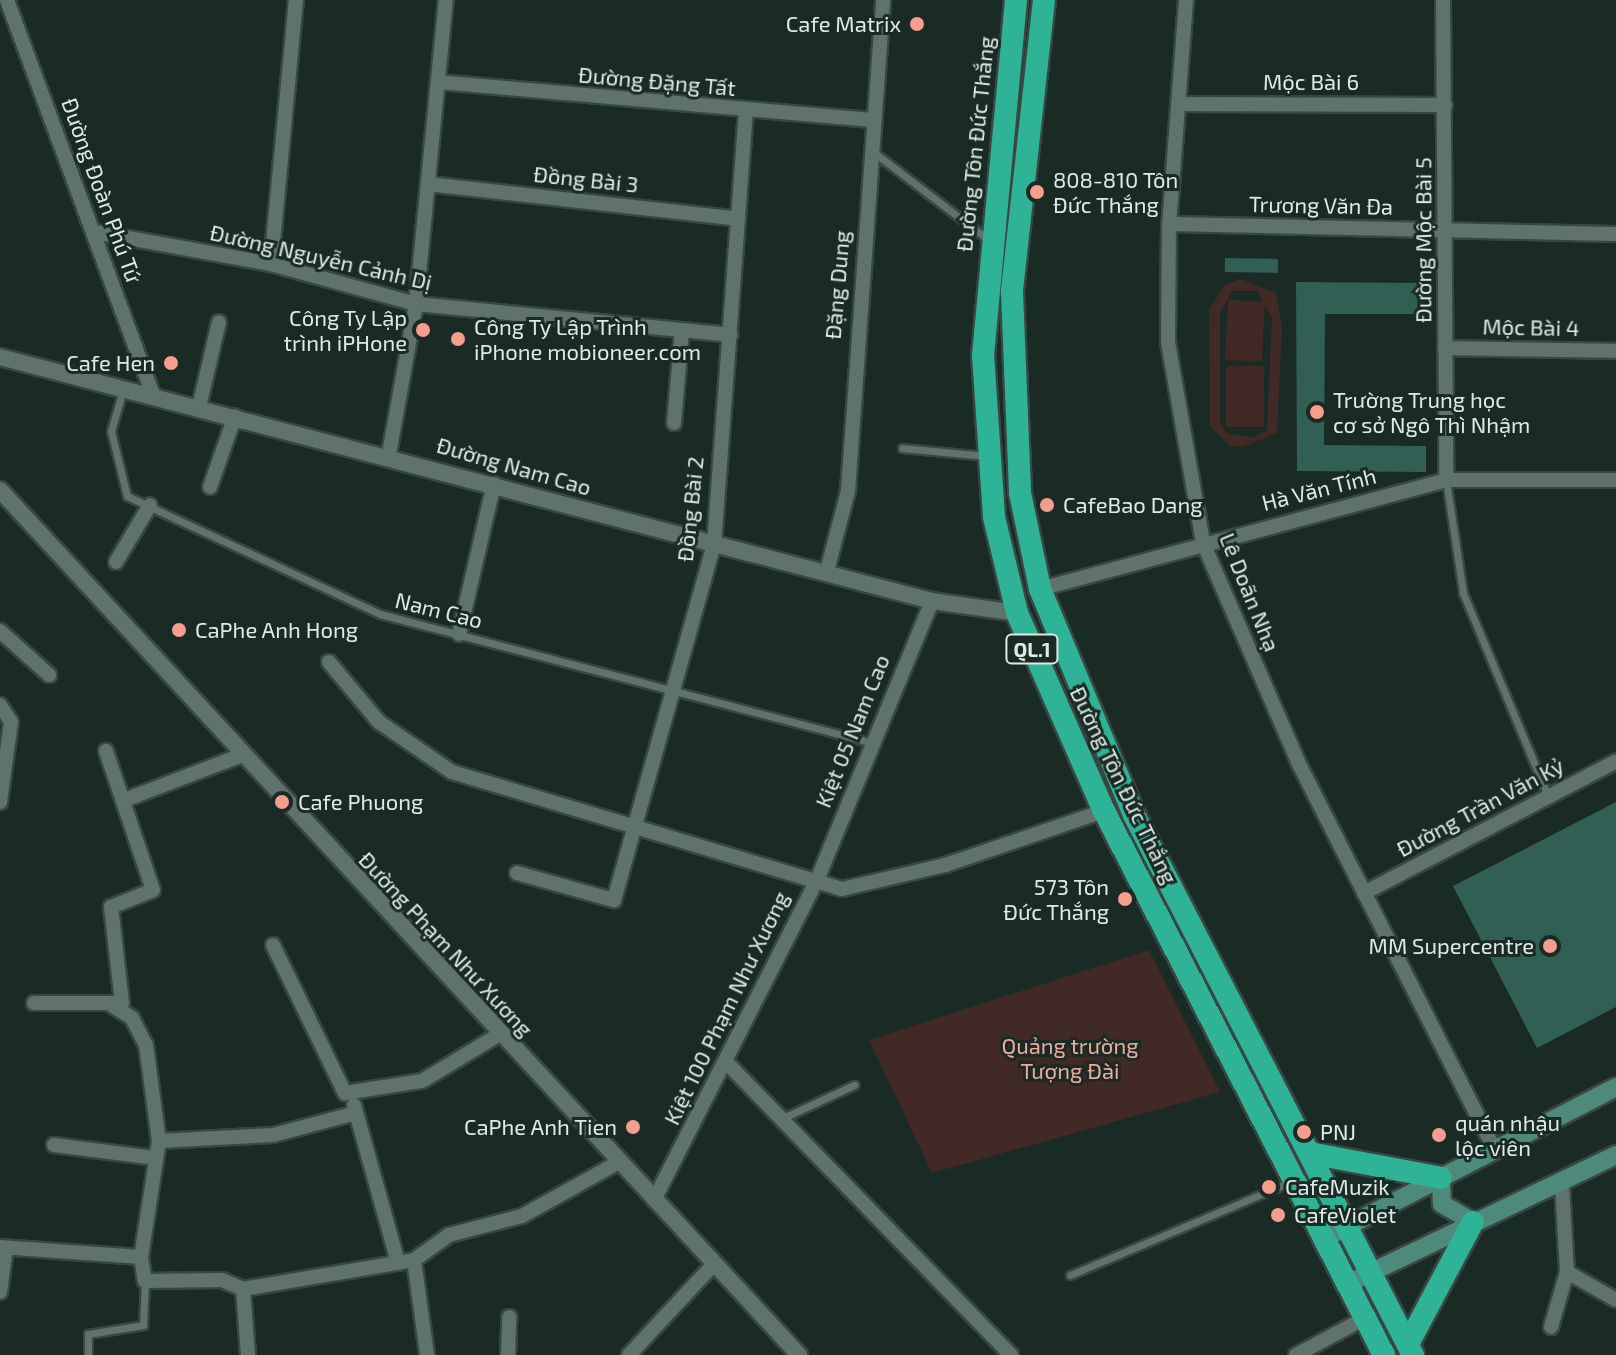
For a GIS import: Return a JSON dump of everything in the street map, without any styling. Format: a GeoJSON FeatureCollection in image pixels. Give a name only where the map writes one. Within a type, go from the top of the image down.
{"type":"FeatureCollection","features":[{"type":"Feature","properties":{"kind":"highway","name":"Đường Tôn Đức Thắng"},"geometry":{"type":"LineString","coordinates":[[1016,0],[990,240],[986,456],[1017,613],[1104,811],[1384,1355]]}},
{"type":"Feature","properties":{"kind":"highway","name":"Đường Tôn Đức Thắng"},"geometry":{"type":"LineString","coordinates":[[1044,0],[1012,292],[1020,493],[1040,589],[1134,815],[1349,1225],[1410,1350]]}},
{"type":"Feature","properties":{"kind":"highway"},"geometry":{"type":"LineString","coordinates":[[1310,1153],[1441,1178]]}},
{"type":"Feature","properties":{"kind":"highway"},"geometry":{"type":"LineString","coordinates":[[1410,1350],[1473,1222]]}},
{"type":"Feature","properties":{"kind":"main road"},"geometry":{"type":"LineString","coordinates":[[1325,1238],[1616,1087]]}},
{"type":"Feature","properties":{"kind":"main road"},"geometry":{"type":"LineString","coordinates":[[1349,1283],[1473,1222],[1562,1184],[1616,1155]]}},
{"type":"Feature","properties":{"kind":"main road"},"geometry":{"type":"LineString","coordinates":[[1441,1178],[1442,1204],[1473,1222]]}},
{"type":"Feature","properties":{"kind":"street","name":"Đường Đoàn Phú Tứ"},"geometry":{"type":"LineString","coordinates":[[7,0],[153,395]]}},
{"type":"Feature","properties":{"kind":"street"},"geometry":{"type":"LineString","coordinates":[[271,264],[296,0]]}},
{"type":"Feature","properties":{"kind":"street"},"geometry":{"type":"LineString","coordinates":[[389,454],[416,304],[446,0]]}},
{"type":"Feature","properties":{"kind":"street","name":"Đặng Dung"},"geometry":{"type":"LineString","coordinates":[[827,571],[848,491],[883,0]]}},
{"type":"Feature","properties":{"kind":"street","name":"Lê Doãn Nhạ"},"geometry":{"type":"LineString","coordinates":[[1186,0],[1169,224],[1168,342],[1203,543],[1364,893],[1495,1150]]}},
{"type":"Feature","properties":{"kind":"street","name":"Đường Mộc Bài 5"},"geometry":{"type":"LineString","coordinates":[[1443,0],[1446,480]]}},
{"type":"Feature","properties":{"kind":"street","name":"Đường Đặng Tất"},"geometry":{"type":"LineString","coordinates":[[438,82],[873,120]]}},
{"type":"Feature","properties":{"kind":"street","name":"Mộc Bài 6"},"geometry":{"type":"LineString","coordinates":[[1178,104],[1445,105]]}},
{"type":"Feature","properties":{"kind":"street","name":"Đồng Bài 2"},"geometry":{"type":"LineString","coordinates":[[517,873],[614,900],[671,687],[714,545],[746,111]]}},
{"type":"Feature","properties":{"kind":"street","name":"Đồng Bài 3"},"geometry":{"type":"LineString","coordinates":[[428,184],[738,219]]}},
{"type":"Feature","properties":{"kind":"street","name":"Trương Văn Đa"},"geometry":{"type":"LineString","coordinates":[[1169,224],[1616,234]]}},
{"type":"Feature","properties":{"kind":"street","name":"Đường Nguyễn Cảnh Dị"},"geometry":{"type":"LineString","coordinates":[[95,232],[271,264],[416,304],[730,335]]}},
{"type":"Feature","properties":{"kind":"street"},"geometry":{"type":"LineString","coordinates":[[199,407],[219,322]]}},
{"type":"Feature","properties":{"kind":"street"},"geometry":{"type":"LineString","coordinates":[[674,423],[682,330]]}},
{"type":"Feature","properties":{"kind":"street","name":"Mộc Bài 4"},"geometry":{"type":"LineString","coordinates":[[1445,348],[1616,351]]}},
{"type":"Feature","properties":{"kind":"street","name":"Đường Nam Cao"},"geometry":{"type":"LineString","coordinates":[[0,357],[389,454],[714,545],[827,571],[932,601],[1017,613]]}},
{"type":"Feature","properties":{"kind":"street"},"geometry":{"type":"LineString","coordinates":[[210,487],[235,416]]}},
{"type":"Feature","properties":{"kind":"street","name":"Hà Văn Tính"},"geometry":{"type":"LineString","coordinates":[[1040,589],[1446,480],[1616,480]]}},
{"type":"Feature","properties":{"kind":"street"},"geometry":{"type":"LineString","coordinates":[[459,634],[494,484]]}},
{"type":"Feature","properties":{"kind":"street","name":"Đường Phạm Như Xương"},"geometry":{"type":"LineString","coordinates":[[0,490],[799,1355]]}},
{"type":"Feature","properties":{"kind":"street"},"geometry":{"type":"LineString","coordinates":[[116,562],[150,505]]}},
{"type":"Feature","properties":{"kind":"street","name":"Kiệt 05 Nam Cao"},"geometry":{"type":"LineString","coordinates":[[817,880],[869,742],[932,601]]}},
{"type":"Feature","properties":{"kind":"street"},"geometry":{"type":"LineString","coordinates":[[0,631],[49,675]]}},
{"type":"Feature","properties":{"kind":"street"},"geometry":{"type":"LineString","coordinates":[[329,662],[379,722],[424,758],[842,889],[945,865],[1104,811]]}},
{"type":"Feature","properties":{"kind":"street"},"geometry":{"type":"LineString","coordinates":[[0,705],[11,722],[0,802]]}},
{"type":"Feature","properties":{"kind":"street"},"geometry":{"type":"LineString","coordinates":[[106,751],[119,795],[127,799],[153,890],[111,907],[124,996],[113,1006]]}},
{"type":"Feature","properties":{"kind":"street"},"geometry":{"type":"LineString","coordinates":[[127,799],[242,755]]}},
{"type":"Feature","properties":{"kind":"street","name":"Đường Trần Văn Kỷ"},"geometry":{"type":"LineString","coordinates":[[1364,893],[1616,761]]}},
{"type":"Feature","properties":{"kind":"street","name":"Kiệt 100 Phạm Như Xương"},"geometry":{"type":"LineString","coordinates":[[654,1200],[728,1064],[817,880]]}},
{"type":"Feature","properties":{"kind":"street"},"geometry":{"type":"LineString","coordinates":[[273,945],[351,1095],[398,1263]]}},
{"type":"Feature","properties":{"kind":"street"},"geometry":{"type":"LineString","coordinates":[[34,1003],[113,1006],[132,1018],[146,1045],[159,1141],[141,1257],[145,1281],[222,1280],[243,1289],[414,1260],[449,1235],[522,1216],[619,1162]]}},
{"type":"Feature","properties":{"kind":"street"},"geometry":{"type":"LineString","coordinates":[[351,1095],[422,1081],[500,1034]]}},
{"type":"Feature","properties":{"kind":"street"},"geometry":{"type":"LineString","coordinates":[[728,1064],[1011,1355]]}},
{"type":"Feature","properties":{"kind":"street"},"geometry":{"type":"LineString","coordinates":[[159,1141],[273,1135],[356,1113]]}},
{"type":"Feature","properties":{"kind":"street"},"geometry":{"type":"LineString","coordinates":[[54,1145],[156,1158]]}},
{"type":"Feature","properties":{"kind":"street"},"geometry":{"type":"LineString","coordinates":[[1551,1327],[1567,1272],[1562,1184]]}},
{"type":"Feature","properties":{"kind":"street"},"geometry":{"type":"LineString","coordinates":[[0,1292],[3,1248],[141,1257]]}},
{"type":"Feature","properties":{"kind":"street"},"geometry":{"type":"LineString","coordinates":[[414,1260],[427,1355]]}},
{"type":"Feature","properties":{"kind":"street"},"geometry":{"type":"LineString","coordinates":[[629,1355],[714,1264]]}},
{"type":"Feature","properties":{"kind":"street"},"geometry":{"type":"LineString","coordinates":[[1567,1272],[1616,1300]]}},
{"type":"Feature","properties":{"kind":"street"},"geometry":{"type":"LineString","coordinates":[[243,1289],[248,1355]]}},
{"type":"Feature","properties":{"kind":"street"},"geometry":{"type":"LineString","coordinates":[[508,1355],[509,1317]]}},
{"type":"Feature","properties":{"kind":"street"},"geometry":{"type":"LineString","coordinates":[[1296,1355],[1365,1318]]}},
{"type":"Feature","properties":{"kind":"lane"},"geometry":{"type":"LineString","coordinates":[[870,149],[990,240]]}},
{"type":"Feature","properties":{"kind":"lane","name":"Nam Cao"},"geometry":{"type":"LineString","coordinates":[[124,388],[111,431],[113,452],[127,496],[380,614],[671,687],[869,742]]}},
{"type":"Feature","properties":{"kind":"lane"},"geometry":{"type":"LineString","coordinates":[[902,448],[986,456]]}},
{"type":"Feature","properties":{"kind":"lane"},"geometry":{"type":"LineString","coordinates":[[1446,480],[1463,593],[1548,796]]}},
{"type":"Feature","properties":{"kind":"lane"},"geometry":{"type":"LineString","coordinates":[[781,1119],[854,1085]]}},
{"type":"Feature","properties":{"kind":"lane"},"geometry":{"type":"LineString","coordinates":[[1070,1275],[1295,1180]]}},
{"type":"Feature","properties":{"kind":"lane"},"geometry":{"type":"LineString","coordinates":[[88,1355],[88,1334],[143,1325],[145,1281]]}},
{"type":"Feature","properties":{"kind":"green space"},"geometry":{"type":"Polygon","coordinates":[[[1241,279],[1276,293],[1282,328],[1277,433],[1243,447],[1230,446],[1210,426],[1209,310],[1225,285],[1241,279]],[[1232,291],[1220,313],[1220,421],[1226,433],[1253,438],[1267,430],[1272,317],[1257,291],[1232,291]]]}},
{"type":"Feature","properties":{"kind":"green space"},"geometry":{"type":"Polygon","coordinates":[[[1228,300],[1265,302],[1262,362],[1225,360],[1228,300]]]}},
{"type":"Feature","properties":{"kind":"green space"},"geometry":{"type":"Polygon","coordinates":[[[1226,366],[1264,366],[1264,427],[1226,427],[1226,366]]]}},
{"type":"Feature","properties":{"kind":"green space","name":"Quảng trường Tượng Đài"},"geometry":{"type":"Polygon","coordinates":[[[1149,950],[1220,1092],[932,1173],[869,1040],[1149,950]]]}},
{"type":"Feature","properties":{"kind":"building"},"geometry":{"type":"Polygon","coordinates":[[[1225,258],[1278,259],[1278,273],[1225,272],[1225,258]]]}},
{"type":"Feature","properties":{"kind":"building"},"geometry":{"type":"Polygon","coordinates":[[[1296,282],[1426,283],[1426,314],[1325,314],[1324,445],[1426,446],[1426,472],[1297,471],[1296,282]]]}},
{"type":"Feature","properties":{"kind":"building","name":"MM Supercentre"},"geometry":{"type":"Polygon","coordinates":[[[1616,802],[1616,1007],[1537,1048],[1453,886],[1616,802]]]}},
{"type":"Feature","properties":{"kind":"place","name":"Cafe Matrix"},"geometry":{"type":"Point","coordinates":[917,24]}},
{"type":"Feature","properties":{"kind":"place","name":"808-810 Tôn Đức Thắng"},"geometry":{"type":"Point","coordinates":[1037,192]}},
{"type":"Feature","properties":{"kind":"place","name":"Công Ty Lập trình iPHone"},"geometry":{"type":"Point","coordinates":[423,330]}},
{"type":"Feature","properties":{"kind":"place","name":"Công Ty Lập Trình iPhone mobioneer.com"},"geometry":{"type":"Point","coordinates":[458,339]}},
{"type":"Feature","properties":{"kind":"place","name":"Cafe Hen"},"geometry":{"type":"Point","coordinates":[171,363]}},
{"type":"Feature","properties":{"kind":"place","name":"Trường Trung học cơ sở Ngô Thì Nhậm"},"geometry":{"type":"Point","coordinates":[1317,412]}},
{"type":"Feature","properties":{"kind":"place","name":"CafeBao Dang"},"geometry":{"type":"Point","coordinates":[1047,505]}},
{"type":"Feature","properties":{"kind":"place","name":"CaPhe Anh Hong"},"geometry":{"type":"Point","coordinates":[179,630]}},
{"type":"Feature","properties":{"kind":"place","name":"Cafe Phuong"},"geometry":{"type":"Point","coordinates":[282,802]}},
{"type":"Feature","properties":{"kind":"place","name":"573 Tôn Đức Thắng"},"geometry":{"type":"Point","coordinates":[1125,899]}},
{"type":"Feature","properties":{"kind":"place","name":"MM Supercentre"},"geometry":{"type":"Point","coordinates":[1550,946]}},
{"type":"Feature","properties":{"kind":"place","name":"CaPhe Anh Tien"},"geometry":{"type":"Point","coordinates":[633,1127]}},
{"type":"Feature","properties":{"kind":"place","name":"PNJ"},"geometry":{"type":"Point","coordinates":[1304,1132]}},
{"type":"Feature","properties":{"kind":"place","name":"quán nhậu lộc viên"},"geometry":{"type":"Point","coordinates":[1439,1135]}},
{"type":"Feature","properties":{"kind":"place","name":"CafeMuzik"},"geometry":{"type":"Point","coordinates":[1269,1187]}},
{"type":"Feature","properties":{"kind":"place","name":"CafeViolet"},"geometry":{"type":"Point","coordinates":[1278,1215]}}]}
